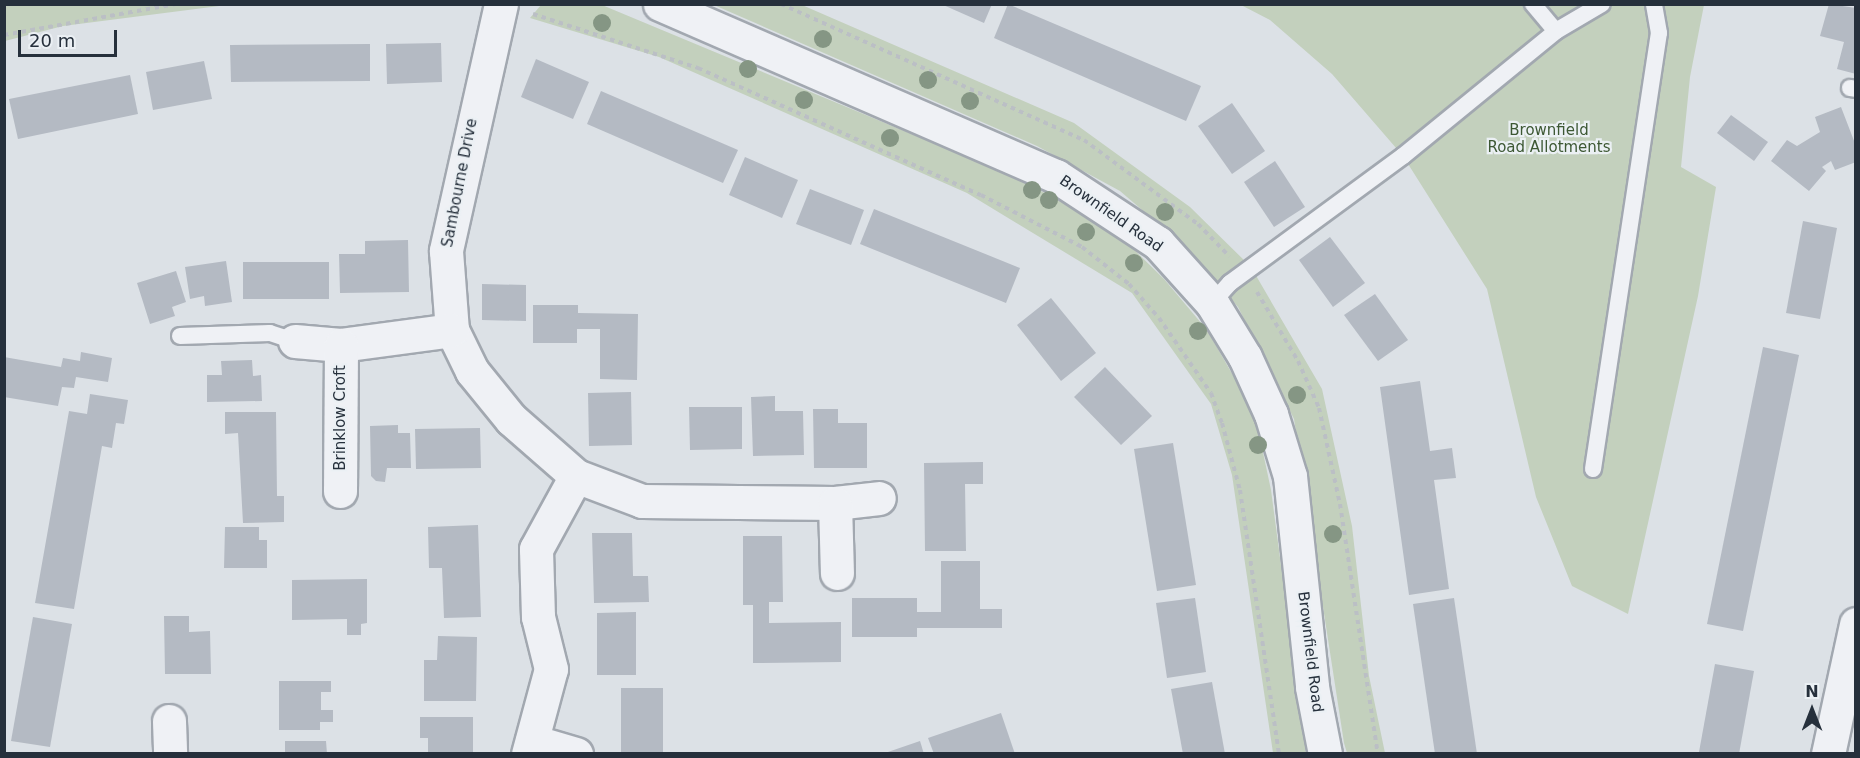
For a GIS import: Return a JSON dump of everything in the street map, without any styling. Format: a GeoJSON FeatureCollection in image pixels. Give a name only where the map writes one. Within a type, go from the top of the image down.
{"type":"FeatureCollection","features":[{"type":"Feature","properties":{"kind":"street","name":"Brownfield Road"},"geometry":{"type":"LineString","coordinates":[[660,4],[1056,176],[1158,243],[1212,303],[1245,357],[1271,414],[1290,476],[1312,687],[1325,753]]}},
{"type":"Feature","properties":{"kind":"street","name":"Sambourne Drive"},"geometry":{"type":"LineString","coordinates":[[501,5],[446,251],[452,330],[472,371],[511,419],[576,476],[642,501],[835,503],[879,498]]}},
{"type":"Feature","properties":{"kind":"street","name":"Brinklow Croft"},"geometry":{"type":"LineString","coordinates":[[295,341],[341,345],[452,330]]}},
{"type":"Feature","properties":{"kind":"street","name":"Brinklow Croft"},"geometry":{"type":"LineString","coordinates":[[340,491],[341,345]]}},
{"type":"Feature","properties":{"kind":"street"},"geometry":{"type":"LineString","coordinates":[[576,476],[536,549],[538,617],[551,669],[530,747],[576,753]]}},
{"type":"Feature","properties":{"kind":"street"},"geometry":{"type":"LineString","coordinates":[[835,503],[837,573]]}},
{"type":"Feature","properties":{"kind":"street"},"geometry":{"type":"LineString","coordinates":[[1828,753],[1856,624]]}},
{"type":"Feature","properties":{"kind":"street"},"geometry":{"type":"LineString","coordinates":[[169,721],[170,753]]}},
{"type":"Feature","properties":{"kind":"lane"},"geometry":{"type":"LineString","coordinates":[[1533,4],[1556,31]]}},
{"type":"Feature","properties":{"kind":"lane"},"geometry":{"type":"LineString","coordinates":[[1212,303],[1230,283],[1402,156],[1556,31],[1602,4]]}},
{"type":"Feature","properties":{"kind":"lane"},"geometry":{"type":"LineString","coordinates":[[1593,469],[1659,33],[1654,4]]}},
{"type":"Feature","properties":{"kind":"lane"},"geometry":{"type":"LineString","coordinates":[[180,336],[270,333],[295,341]]}},
{"type":"Feature","properties":{"kind":"path"},"geometry":{"type":"LineString","coordinates":[[4,35],[177,4]]}},
{"type":"Feature","properties":{"kind":"path"},"geometry":{"type":"LineString","coordinates":[[501,5],[594,31],[698,68],[981,195],[1082,247],[1129,284],[1159,318],[1211,393],[1222,423],[1240,490],[1279,753]]}},
{"type":"Feature","properties":{"kind":"green space"},"geometry":{"type":"Polygon","coordinates":[[[5,4],[227,5],[63,26],[5,41],[5,4]]]}},
{"type":"Feature","properties":{"kind":"green space"},"geometry":{"type":"Polygon","coordinates":[[[541,5],[602,5],[1010,175],[1112,228],[1164,279],[1207,330],[1242,391],[1258,429],[1271,490],[1306,753],[1273,753],[1232,475],[1211,404],[1132,293],[967,193],[659,57],[530,18],[541,5]]]}},
{"type":"Feature","properties":{"kind":"green space"},"geometry":{"type":"Polygon","coordinates":[[[714,5],[802,5],[1074,123],[1190,207],[1251,267],[1322,389],[1352,526],[1369,676],[1385,753],[1347,753],[1344,743],[1294,419],[1238,307],[1190,251],[1120,191],[1037,146],[714,5]]]}},
{"type":"Feature","properties":{"kind":"green space","name":"Brownfield Road Allotments"},"geometry":{"type":"Polygon","coordinates":[[[1241,5],[1704,5],[1690,77],[1681,167],[1716,187],[1698,296],[1628,614],[1572,586],[1536,497],[1487,289],[1403,156],[1332,74],[1270,20],[1241,5]]]}},
{"type":"Feature","properties":{"kind":"building"},"geometry":{"type":"Polygon","coordinates":[[[941,4],[992,4],[984,23],[941,4]]]}},
{"type":"Feature","properties":{"kind":"building"},"geometry":{"type":"Polygon","coordinates":[[[1008,4],[1201,86],[1186,121],[994,38],[1008,4]]]}},
{"type":"Feature","properties":{"kind":"building"},"geometry":{"type":"Polygon","coordinates":[[[1829,4],[1856,8],[1856,74],[1837,69],[1844,42],[1820,36],[1829,4]]]}},
{"type":"Feature","properties":{"kind":"building"},"geometry":{"type":"Polygon","coordinates":[[[441,43],[442,82],[387,84],[386,44],[441,43]]]}},
{"type":"Feature","properties":{"kind":"building"},"geometry":{"type":"Polygon","coordinates":[[[370,44],[370,81],[231,82],[230,45],[370,44]]]}},
{"type":"Feature","properties":{"kind":"building"},"geometry":{"type":"Polygon","coordinates":[[[536,59],[589,82],[573,119],[521,97],[536,59]]]}},
{"type":"Feature","properties":{"kind":"building"},"geometry":{"type":"Polygon","coordinates":[[[204,61],[212,99],[153,110],[146,72],[204,61]]]}},
{"type":"Feature","properties":{"kind":"building"},"geometry":{"type":"Polygon","coordinates":[[[130,75],[138,114],[18,139],[9,99],[130,75]]]}},
{"type":"Feature","properties":{"kind":"building"},"geometry":{"type":"Polygon","coordinates":[[[601,91],[738,150],[723,183],[587,124],[601,91]]]}},
{"type":"Feature","properties":{"kind":"building"},"geometry":{"type":"Polygon","coordinates":[[[1232,103],[1265,151],[1232,174],[1198,126],[1232,103]]]}},
{"type":"Feature","properties":{"kind":"building"},"geometry":{"type":"Polygon","coordinates":[[[1841,107],[1856,146],[1856,162],[1835,170],[1831,161],[1822,167],[1826,171],[1809,191],[1771,161],[1787,140],[1797,146],[1820,132],[1815,117],[1841,107]]]}},
{"type":"Feature","properties":{"kind":"building"},"geometry":{"type":"Polygon","coordinates":[[[1731,115],[1768,142],[1754,161],[1717,133],[1731,115]]]}},
{"type":"Feature","properties":{"kind":"building"},"geometry":{"type":"Polygon","coordinates":[[[745,157],[798,180],[782,218],[729,195],[745,157]]]}},
{"type":"Feature","properties":{"kind":"building"},"geometry":{"type":"Polygon","coordinates":[[[1275,161],[1305,207],[1274,227],[1244,182],[1275,161]]]}},
{"type":"Feature","properties":{"kind":"building"},"geometry":{"type":"Polygon","coordinates":[[[810,189],[864,210],[851,245],[796,224],[810,189]]]}},
{"type":"Feature","properties":{"kind":"building"},"geometry":{"type":"Polygon","coordinates":[[[874,209],[1020,268],[1006,303],[860,244],[874,209]]]}},
{"type":"Feature","properties":{"kind":"building"},"geometry":{"type":"Polygon","coordinates":[[[1803,221],[1837,228],[1820,319],[1786,313],[1803,221]]]}},
{"type":"Feature","properties":{"kind":"building"},"geometry":{"type":"Polygon","coordinates":[[[1330,237],[1365,283],[1333,307],[1299,260],[1330,237]]]}},
{"type":"Feature","properties":{"kind":"building"},"geometry":{"type":"Polygon","coordinates":[[[408,240],[409,292],[340,293],[339,254],[365,254],[365,241],[408,240]]]}},
{"type":"Feature","properties":{"kind":"building"},"geometry":{"type":"Polygon","coordinates":[[[226,261],[232,302],[205,306],[204,296],[190,299],[185,267],[226,261]]]}},
{"type":"Feature","properties":{"kind":"building"},"geometry":{"type":"Polygon","coordinates":[[[243,262],[329,262],[329,299],[243,299],[243,262]]]}},
{"type":"Feature","properties":{"kind":"building"},"geometry":{"type":"Polygon","coordinates":[[[176,271],[186,302],[172,307],[175,316],[150,324],[137,283],[176,271]]]}},
{"type":"Feature","properties":{"kind":"building"},"geometry":{"type":"Polygon","coordinates":[[[482,284],[526,285],[526,321],[482,320],[482,284]]]}},
{"type":"Feature","properties":{"kind":"building"},"geometry":{"type":"Polygon","coordinates":[[[1375,294],[1408,340],[1378,361],[1344,315],[1375,294]]]}},
{"type":"Feature","properties":{"kind":"building"},"geometry":{"type":"Polygon","coordinates":[[[1051,298],[1096,353],[1061,381],[1017,325],[1051,298]]]}},
{"type":"Feature","properties":{"kind":"building"},"geometry":{"type":"Polygon","coordinates":[[[533,305],[578,305],[578,313],[638,314],[637,380],[600,379],[600,329],[577,329],[577,343],[533,343],[533,305]]]}},
{"type":"Feature","properties":{"kind":"building"},"geometry":{"type":"Polygon","coordinates":[[[1763,347],[1799,355],[1743,631],[1707,624],[1763,347]]]}},
{"type":"Feature","properties":{"kind":"building"},"geometry":{"type":"Polygon","coordinates":[[[81,352],[112,358],[108,382],[76,377],[74,388],[62,387],[58,406],[4,397],[4,357],[61,367],[63,358],[80,361],[81,352]]]}},
{"type":"Feature","properties":{"kind":"building"},"geometry":{"type":"Polygon","coordinates":[[[252,360],[253,376],[261,375],[262,401],[207,402],[207,375],[222,375],[221,361],[252,360]]]}},
{"type":"Feature","properties":{"kind":"building"},"geometry":{"type":"Polygon","coordinates":[[[1105,367],[1152,416],[1121,445],[1074,397],[1105,367]]]}},
{"type":"Feature","properties":{"kind":"building"},"geometry":{"type":"Polygon","coordinates":[[[1420,381],[1430,451],[1452,448],[1456,478],[1434,480],[1449,589],[1409,595],[1380,387],[1420,381]]]}},
{"type":"Feature","properties":{"kind":"building"},"geometry":{"type":"Polygon","coordinates":[[[631,392],[632,445],[589,446],[588,393],[631,392]]]}},
{"type":"Feature","properties":{"kind":"building"},"geometry":{"type":"Polygon","coordinates":[[[90,394],[128,400],[124,424],[116,423],[112,448],[102,446],[74,609],[35,603],[69,411],[87,414],[90,394]]]}},
{"type":"Feature","properties":{"kind":"building"},"geometry":{"type":"Polygon","coordinates":[[[775,396],[775,411],[803,411],[804,455],[753,456],[751,397],[775,396]]]}},
{"type":"Feature","properties":{"kind":"building"},"geometry":{"type":"Polygon","coordinates":[[[689,407],[742,407],[742,449],[690,450],[689,407]]]}},
{"type":"Feature","properties":{"kind":"building"},"geometry":{"type":"Polygon","coordinates":[[[813,409],[838,409],[838,423],[867,423],[867,468],[814,468],[813,409]]]}},
{"type":"Feature","properties":{"kind":"building"},"geometry":{"type":"Polygon","coordinates":[[[225,412],[276,412],[277,496],[284,496],[284,522],[243,523],[238,433],[225,434],[225,412]]]}},
{"type":"Feature","properties":{"kind":"building"},"geometry":{"type":"Polygon","coordinates":[[[398,425],[398,433],[410,433],[411,468],[387,468],[385,482],[376,481],[371,476],[370,426],[398,425]]]}},
{"type":"Feature","properties":{"kind":"building"},"geometry":{"type":"Polygon","coordinates":[[[480,428],[481,468],[416,469],[415,429],[480,428]]]}},
{"type":"Feature","properties":{"kind":"building"},"geometry":{"type":"Polygon","coordinates":[[[1173,443],[1196,585],[1157,591],[1134,449],[1173,443]]]}},
{"type":"Feature","properties":{"kind":"building"},"geometry":{"type":"Polygon","coordinates":[[[983,462],[983,484],[965,484],[966,551],[925,551],[924,463],[983,462]]]}},
{"type":"Feature","properties":{"kind":"building"},"geometry":{"type":"Polygon","coordinates":[[[478,525],[481,617],[444,618],[442,568],[429,568],[428,527],[478,525]]]}},
{"type":"Feature","properties":{"kind":"building"},"geometry":{"type":"Polygon","coordinates":[[[225,527],[259,527],[259,540],[267,540],[267,568],[224,568],[225,527]]]}},
{"type":"Feature","properties":{"kind":"building"},"geometry":{"type":"Polygon","coordinates":[[[592,533],[632,533],[633,576],[648,576],[649,602],[594,603],[592,533]]]}},
{"type":"Feature","properties":{"kind":"building"},"geometry":{"type":"Polygon","coordinates":[[[743,536],[782,536],[783,602],[769,602],[769,623],[841,622],[841,662],[753,663],[753,605],[743,605],[743,536]]]}},
{"type":"Feature","properties":{"kind":"building"},"geometry":{"type":"Polygon","coordinates":[[[941,561],[980,561],[980,609],[1002,609],[1002,628],[917,628],[917,637],[852,637],[852,598],[917,598],[917,612],[941,612],[941,561]]]}},
{"type":"Feature","properties":{"kind":"building"},"geometry":{"type":"Polygon","coordinates":[[[367,579],[367,623],[361,624],[361,635],[347,635],[347,619],[292,620],[292,580],[367,579]]]}},
{"type":"Feature","properties":{"kind":"building"},"geometry":{"type":"Polygon","coordinates":[[[1195,598],[1206,672],[1167,678],[1156,603],[1195,598]]]}},
{"type":"Feature","properties":{"kind":"building"},"geometry":{"type":"Polygon","coordinates":[[[1454,598],[1477,754],[1435,754],[1413,604],[1454,598]]]}},
{"type":"Feature","properties":{"kind":"building"},"geometry":{"type":"Polygon","coordinates":[[[636,612],[636,675],[597,675],[597,613],[636,612]]]}},
{"type":"Feature","properties":{"kind":"building"},"geometry":{"type":"Polygon","coordinates":[[[164,616],[189,616],[189,632],[210,631],[211,674],[165,674],[164,616]]]}},
{"type":"Feature","properties":{"kind":"building"},"geometry":{"type":"Polygon","coordinates":[[[33,617],[72,624],[50,747],[11,741],[33,617]]]}},
{"type":"Feature","properties":{"kind":"building"},"geometry":{"type":"Polygon","coordinates":[[[438,636],[477,637],[476,701],[424,701],[424,660],[437,660],[438,636]]]}},
{"type":"Feature","properties":{"kind":"building"},"geometry":{"type":"Polygon","coordinates":[[[1715,664],[1754,671],[1739,754],[1699,752],[1715,664]]]}},
{"type":"Feature","properties":{"kind":"building"},"geometry":{"type":"Polygon","coordinates":[[[279,681],[331,681],[331,692],[321,692],[321,710],[333,710],[333,722],[320,722],[320,730],[279,730],[279,681]]]}},
{"type":"Feature","properties":{"kind":"building"},"geometry":{"type":"Polygon","coordinates":[[[1212,682],[1225,754],[1183,754],[1171,689],[1212,682]]]}},
{"type":"Feature","properties":{"kind":"building"},"geometry":{"type":"Polygon","coordinates":[[[621,688],[663,688],[663,754],[621,754],[621,688]]]}},
{"type":"Feature","properties":{"kind":"building"},"geometry":{"type":"Polygon","coordinates":[[[1001,713],[1015,754],[934,754],[928,738],[1001,713]]]}},
{"type":"Feature","properties":{"kind":"building"},"geometry":{"type":"Polygon","coordinates":[[[420,717],[473,717],[473,754],[428,754],[428,738],[420,738],[420,717]]]}},
{"type":"Feature","properties":{"kind":"building"},"geometry":{"type":"Polygon","coordinates":[[[285,741],[326,741],[327,754],[285,754],[285,741]]]}},
{"type":"Feature","properties":{"kind":"building"},"geometry":{"type":"Polygon","coordinates":[[[920,741],[924,754],[885,754],[885,753],[920,741]]]}}]}
